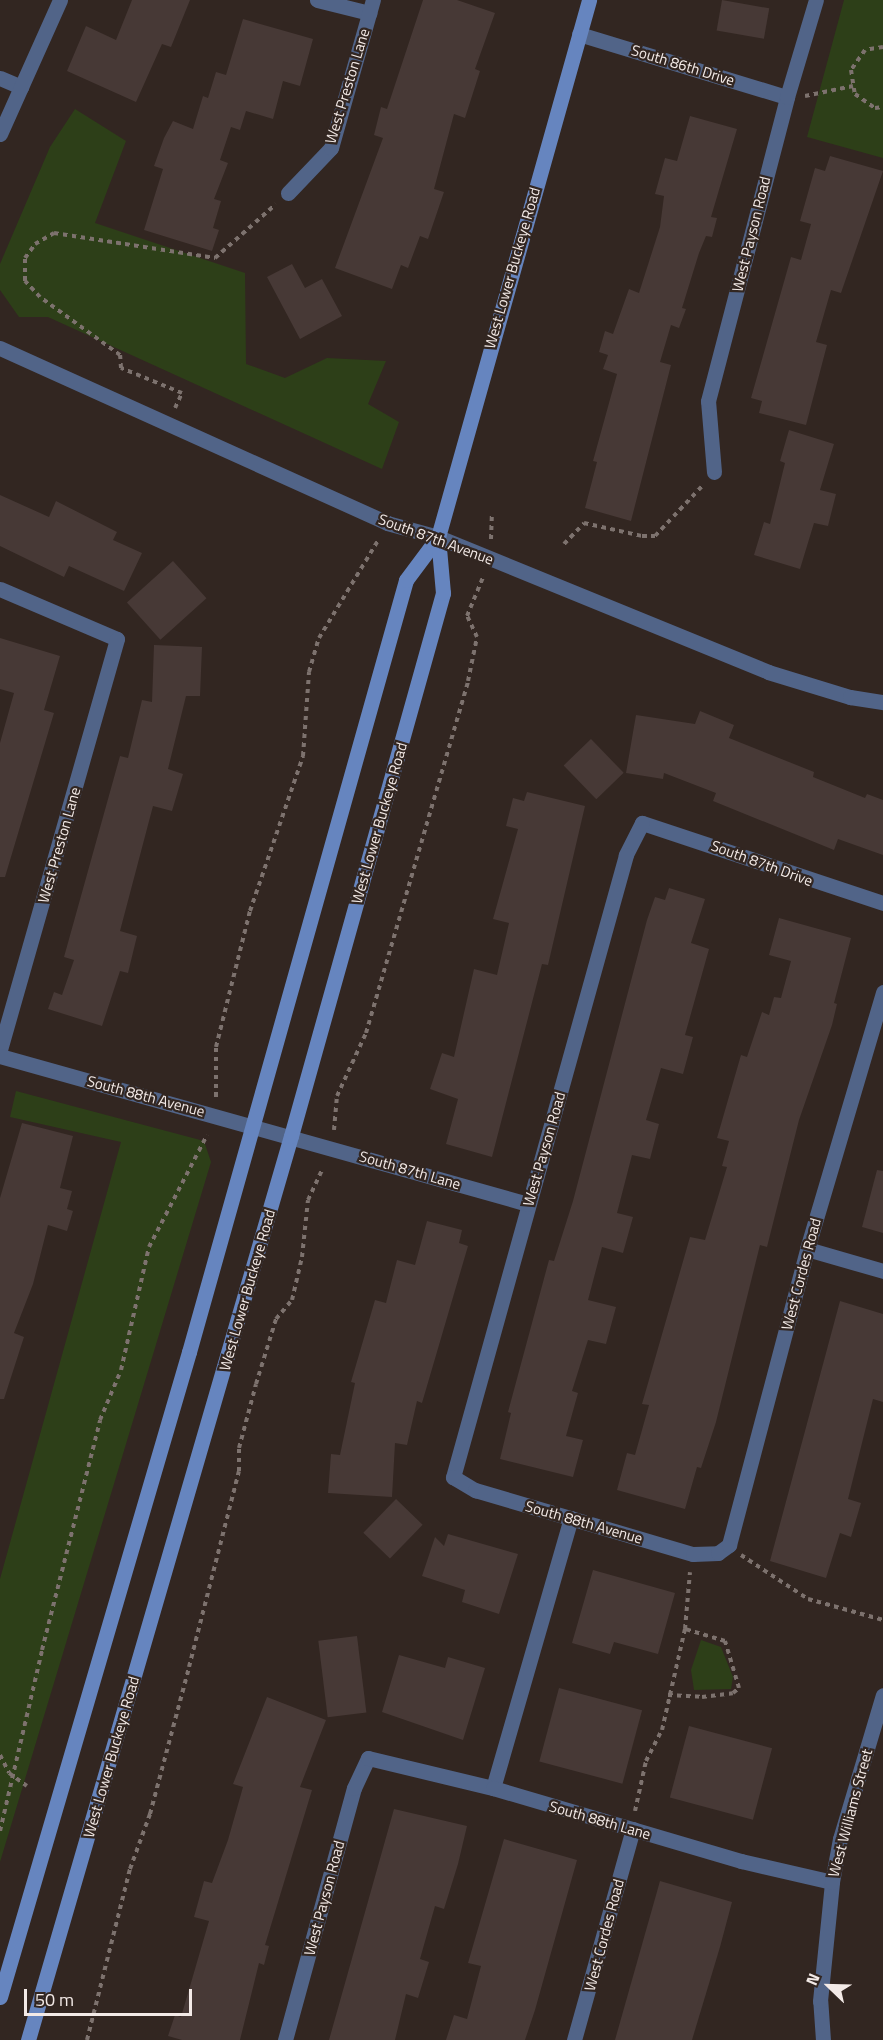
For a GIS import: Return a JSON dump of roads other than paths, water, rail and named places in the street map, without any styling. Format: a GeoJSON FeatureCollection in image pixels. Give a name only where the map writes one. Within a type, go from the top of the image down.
{"type":"FeatureCollection","features":[{"type":"Feature","properties":{"kind":"main road","name":"West Lower Buckeye Road"},"geometry":{"type":"LineString","coordinates":[[28,2040],[291,1136],[443,593],[438,537],[589,0]]}},
{"type":"Feature","properties":{"kind":"main road","name":"West Lower Buckeye Road"},"geometry":{"type":"LineString","coordinates":[[0,1997],[253,1125],[406,580],[438,537]]}},
{"type":"Feature","properties":{"kind":"street"},"geometry":{"type":"LineString","coordinates":[[0,134],[60,0]]}},
{"type":"Feature","properties":{"kind":"street"},"geometry":{"type":"LineString","coordinates":[[318,0],[371,7]]}},
{"type":"Feature","properties":{"kind":"street","name":"West Payson Road"},"geometry":{"type":"LineString","coordinates":[[714,472],[708,401],[787,97],[816,0]]}},
{"type":"Feature","properties":{"kind":"street","name":"West Preston Lane"},"geometry":{"type":"LineString","coordinates":[[288,194],[331,148],[371,7]]}},
{"type":"Feature","properties":{"kind":"street","name":"South 86th Drive"},"geometry":{"type":"LineString","coordinates":[[579,34],[787,97]]}},
{"type":"Feature","properties":{"kind":"street"},"geometry":{"type":"LineString","coordinates":[[0,78],[21,87]]}},
{"type":"Feature","properties":{"kind":"street","name":"South 87th Avenue"},"geometry":{"type":"LineString","coordinates":[[0,348],[387,522],[438,537],[768,672],[850,697],[883,702]]}},
{"type":"Feature","properties":{"kind":"street","name":"West Preston Lane"},"geometry":{"type":"LineString","coordinates":[[0,589],[117,639],[0,1050]]}},
{"type":"Feature","properties":{"kind":"street","name":"West Payson Road"},"geometry":{"type":"LineString","coordinates":[[453,1477],[626,855],[642,823]]}},
{"type":"Feature","properties":{"kind":"street","name":"South 87th Drive"},"geometry":{"type":"LineString","coordinates":[[642,823],[883,903]]}},
{"type":"Feature","properties":{"kind":"street","name":"West Cordes Road"},"geometry":{"type":"LineString","coordinates":[[724,1549],[807,1250],[883,992]]}},
{"type":"Feature","properties":{"kind":"street","name":"South 88th Avenue"},"geometry":{"type":"LineString","coordinates":[[0,1056],[291,1136]]}},
{"type":"Feature","properties":{"kind":"street","name":"South 87th Lane"},"geometry":{"type":"LineString","coordinates":[[291,1136],[528,1204]]}},
{"type":"Feature","properties":{"kind":"street"},"geometry":{"type":"LineString","coordinates":[[807,1250],[883,1271]]}},
{"type":"Feature","properties":{"kind":"street","name":"South 88th Avenue"},"geometry":{"type":"LineString","coordinates":[[453,1477],[475,1490],[693,1554],[724,1549]]}},
{"type":"Feature","properties":{"kind":"street"},"geometry":{"type":"LineString","coordinates":[[493,1788],[571,1518]]}},
{"type":"Feature","properties":{"kind":"street","name":"West Williams Street"},"geometry":{"type":"LineString","coordinates":[[823,2040],[820,2001],[832,1882],[840,1839],[883,1695]]}},
{"type":"Feature","properties":{"kind":"street","name":"West Payson Road"},"geometry":{"type":"LineString","coordinates":[[285,2040],[354,1788],[368,1758]]}},
{"type":"Feature","properties":{"kind":"street","name":"South 88th Lane"},"geometry":{"type":"LineString","coordinates":[[368,1758],[493,1788],[741,1861],[832,1882]]}},
{"type":"Feature","properties":{"kind":"street","name":"West Cordes Road"},"geometry":{"type":"LineString","coordinates":[[574,2040],[633,1829]]}}]}
